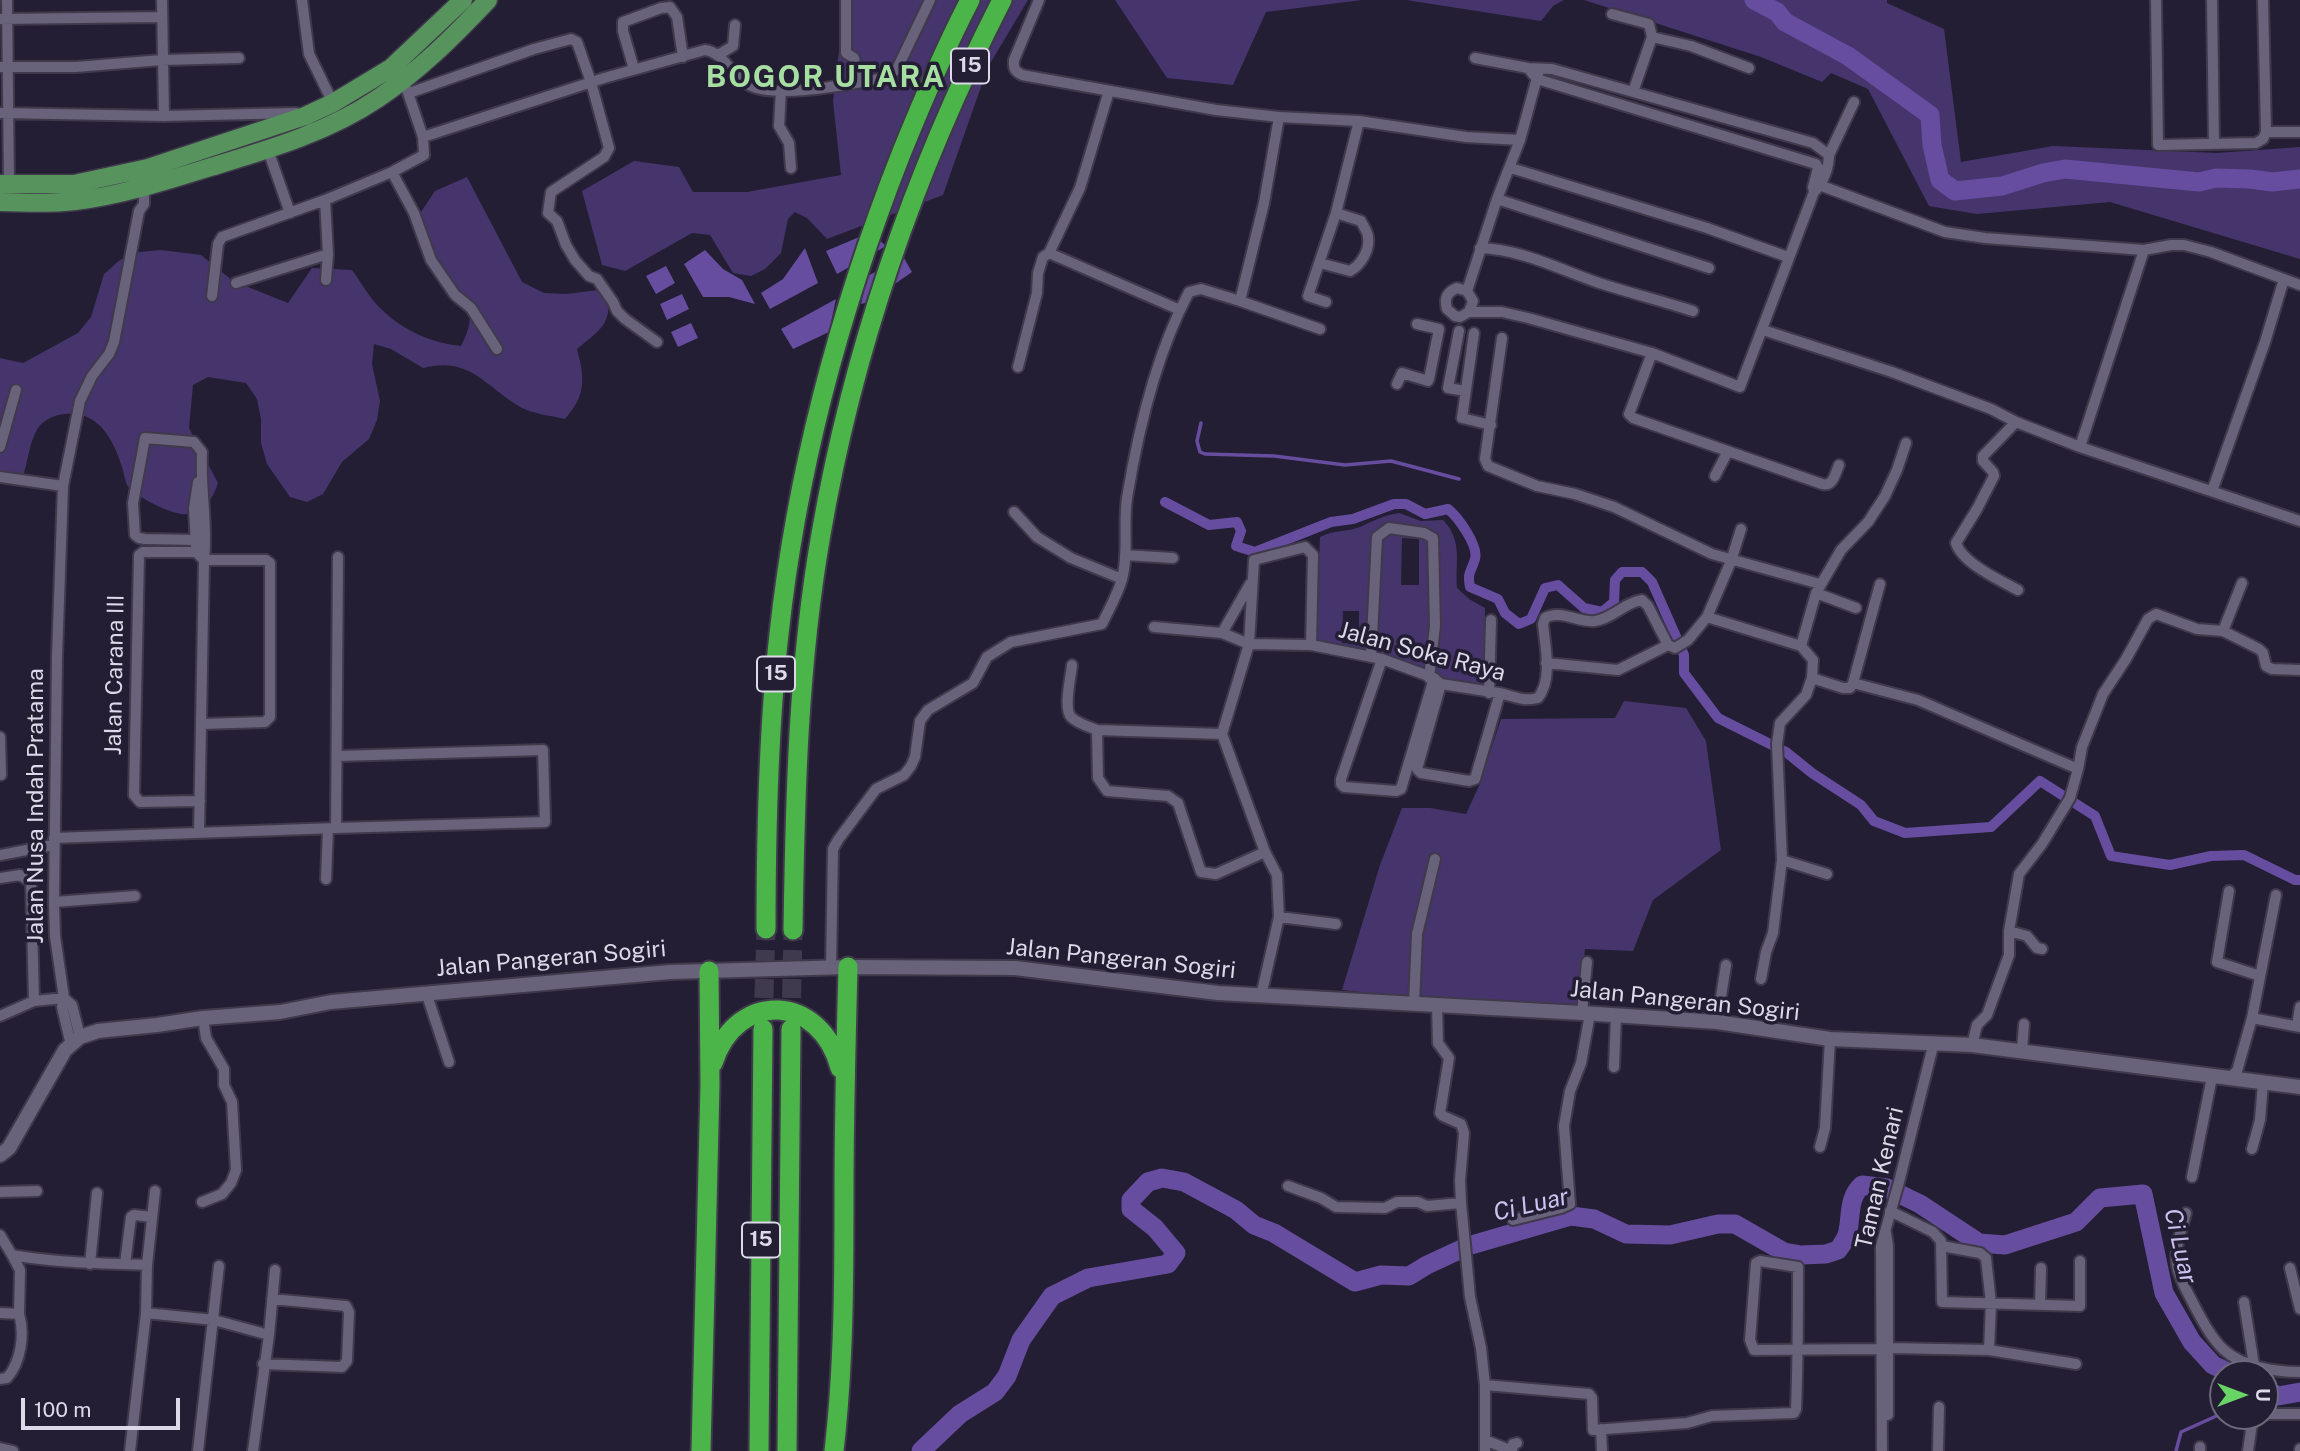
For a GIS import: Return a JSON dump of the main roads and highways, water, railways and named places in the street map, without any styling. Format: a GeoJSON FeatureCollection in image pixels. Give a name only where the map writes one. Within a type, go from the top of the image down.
{"type":"FeatureCollection","features":[{"type":"Feature","properties":{"kind":"highway","name":"15"},"geometry":{"type":"LineString","coordinates":[[766,929],[766,815],[779,633],[794,530],[816,421],[847,303],[873,225],[912,127],[970,0]]}},
{"type":"Feature","properties":{"kind":"highway","name":"15"},"geometry":{"type":"LineString","coordinates":[[793,930],[799,726],[805,665],[821,535],[844,426],[870,322],[940,133],[1002,0]]}},
{"type":"Feature","properties":{"kind":"highway"},"geometry":{"type":"LineString","coordinates":[[834,1451],[844,1321],[845,1086],[839,968]]}},
{"type":"Feature","properties":{"kind":"highway"},"geometry":{"type":"LineString","coordinates":[[701,1451],[709,971]]}},
{"type":"Feature","properties":{"kind":"highway"},"geometry":{"type":"LineString","coordinates":[[709,1085],[719,1045],[730,1030],[745,1018],[762,1011],[780,1010],[814,1023],[828,1037],[845,1086]]}},
{"type":"Feature","properties":{"kind":"highway","name":"15"},"geometry":{"type":"LineString","coordinates":[[759,1451],[763,1028]]}},
{"type":"Feature","properties":{"kind":"highway","name":"15"},"geometry":{"type":"LineString","coordinates":[[787,1451],[791,1029]]}},
{"type":"Feature","properties":{"kind":"main road"},"geometry":{"type":"LineString","coordinates":[[4,184],[74,184],[148,168],[305,116],[333,103],[391,68],[463,0]]}},
{"type":"Feature","properties":{"kind":"main road"},"geometry":{"type":"LineString","coordinates":[[0,202],[76,201],[139,188],[268,150],[336,123],[374,101],[406,87],[488,0]]}},
{"type":"Feature","properties":{"kind":"waterway"},"geometry":{"type":"LineString","coordinates":[[1754,0],[1777,12],[1785,22],[1848,56],[1930,115],[1932,145],[1940,180],[1955,191],[2002,186],[2065,169],[2199,182],[2216,178],[2272,182],[2300,179]]}},
{"type":"Feature","properties":{"kind":"waterway"},"geometry":{"type":"LineString","coordinates":[[1201,423],[1197,441],[1200,452],[1205,454],[1274,456],[1345,465],[1391,461],[1459,479]]}},
{"type":"Feature","properties":{"kind":"waterway"},"geometry":{"type":"LineString","coordinates":[[1165,502],[1209,525],[1237,522],[1241,531],[1236,546],[1255,552],[1331,522],[1353,519],[1394,504],[1406,504],[1425,514],[1448,509],[1462,525],[1474,547],[1475,559],[1469,575],[1470,587],[1498,599],[1505,613],[1519,624],[1531,619],[1545,588],[1558,585],[1584,608],[1602,612],[1614,602],[1615,580],[1622,572],[1642,572],[1652,582],[1684,655],[1684,673],[1718,718],[1786,752],[1812,773],[1861,805],[1874,821],[1905,833],[1991,827],[2040,781],[2095,816],[2111,856],[2170,865],[2211,856],[2244,855],[2300,880]]}},
{"type":"Feature","properties":{"kind":"waterway","name":"Ci Luar"},"geometry":{"type":"LineString","coordinates":[[921,1451],[960,1414],[995,1392],[1007,1376],[1021,1340],[1052,1296],[1088,1278],[1168,1264],[1176,1253],[1155,1228],[1131,1209],[1131,1200],[1148,1182],[1162,1178],[1184,1182],[1236,1210],[1254,1225],[1274,1233],[1355,1282],[1381,1275],[1409,1276],[1468,1246],[1571,1216],[1594,1219],[1626,1234],[1670,1235],[1718,1224],[1735,1224],[1784,1252],[1801,1255],[1826,1254],[1838,1250],[1847,1235],[1854,1196],[1862,1185],[1887,1188],[1920,1204],[1979,1243],[2005,1245],[2076,1222],[2100,1198],[2143,1194],[2164,1293],[2192,1342],[2209,1361]]}},
{"type":"Feature","properties":{"kind":"waterway","name":"Ci Luar"},"geometry":{"type":"LineString","coordinates":[[2279,1396],[2300,1392]]}},
{"type":"Feature","properties":{"kind":"waterway"},"geometry":{"type":"LineString","coordinates":[[2176,1451],[2181,1432],[2209,1419]]}},
{"type":"Feature","properties":{"kind":"tunnel"},"geometry":{"type":"LineString","coordinates":[[763,1027],[766,929]]}},
{"type":"Feature","properties":{"kind":"tunnel"},"geometry":{"type":"LineString","coordinates":[[791,1027],[793,930]]}},
{"type":"Feature","properties":{"kind":"district","name":"BOGOR UTARA"},"geometry":{"type":"Point","coordinates":[826,78]}}]}
